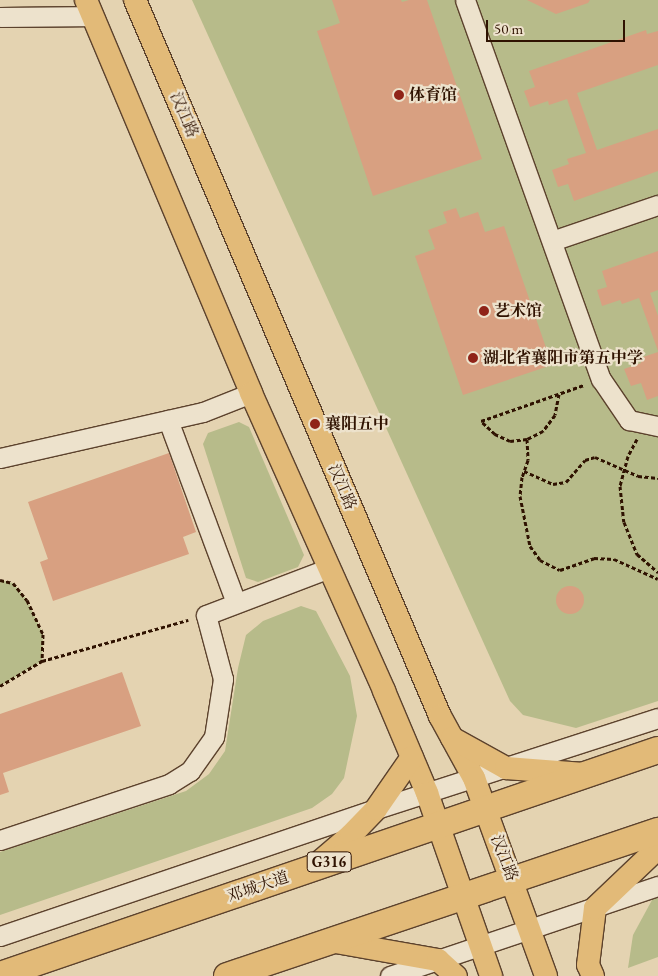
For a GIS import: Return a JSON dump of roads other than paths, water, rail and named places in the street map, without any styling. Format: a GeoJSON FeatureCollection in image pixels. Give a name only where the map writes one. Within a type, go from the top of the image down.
{"type":"FeatureCollection","features":[{"type":"Feature","properties":{"kind":"highway","name":"邓城大道"},"geometry":{"type":"LineString","coordinates":[[0,975],[658,750]]}},
{"type":"Feature","properties":{"kind":"highway"},"geometry":{"type":"LineString","coordinates":[[227,976],[658,831]]}},
{"type":"Feature","properties":{"kind":"main road","name":"汉江路"},"geometry":{"type":"LineString","coordinates":[[135,0],[436,706],[474,778],[546,976]]}},
{"type":"Feature","properties":{"kind":"main road"},"geometry":{"type":"LineString","coordinates":[[90,8],[251,393],[427,793],[491,976]]}},
{"type":"Feature","properties":{"kind":"main road"},"geometry":{"type":"LineString","coordinates":[[452,738],[506,768],[587,774]]}},
{"type":"Feature","properties":{"kind":"main road"},"geometry":{"type":"LineString","coordinates":[[312,868],[351,835],[376,809],[412,757]]}},
{"type":"Feature","properties":{"kind":"main road"},"geometry":{"type":"LineString","coordinates":[[593,976],[588,964],[595,908],[658,848]]}},
{"type":"Feature","properties":{"kind":"main road"},"geometry":{"type":"LineString","coordinates":[[330,941],[438,960],[456,976]]}},
{"type":"Feature","properties":{"kind":"street"},"geometry":{"type":"LineString","coordinates":[[465,0],[601,379],[629,420],[652,425]]}},
{"type":"Feature","properties":{"kind":"street"},"geometry":{"type":"LineString","coordinates":[[0,17],[90,8]]}},
{"type":"Feature","properties":{"kind":"street"},"geometry":{"type":"LineString","coordinates":[[552,241],[658,205]]}},
{"type":"Feature","properties":{"kind":"street"},"geometry":{"type":"LineString","coordinates":[[0,458],[203,412],[251,393]]}},
{"type":"Feature","properties":{"kind":"street"},"geometry":{"type":"LineString","coordinates":[[168,420],[236,603]]}},
{"type":"Feature","properties":{"kind":"street"},"geometry":{"type":"LineString","coordinates":[[0,840],[169,784],[190,772],[214,737],[223,680],[206,614],[329,568]]}},
{"type":"Feature","properties":{"kind":"street"},"geometry":{"type":"LineString","coordinates":[[0,936],[376,809],[658,718]]}},
{"type":"Feature","properties":{"kind":"street"},"geometry":{"type":"LineString","coordinates":[[612,734],[622,763]]}},
{"type":"Feature","properties":{"kind":"street"},"geometry":{"type":"LineString","coordinates":[[390,976],[658,886]]}},
{"type":"Feature","properties":{"kind":"place","name":"体育馆"},"geometry":{"type":"Point","coordinates":[399,95]}},
{"type":"Feature","properties":{"kind":"place","name":"艺术馆"},"geometry":{"type":"Point","coordinates":[484,311]}},
{"type":"Feature","properties":{"kind":"place","name":"湖北省襄阳市第五中学"},"geometry":{"type":"Point","coordinates":[473,358]}},
{"type":"Feature","properties":{"kind":"place","name":"襄阳五中"},"geometry":{"type":"Point","coordinates":[315,424]}}]}
